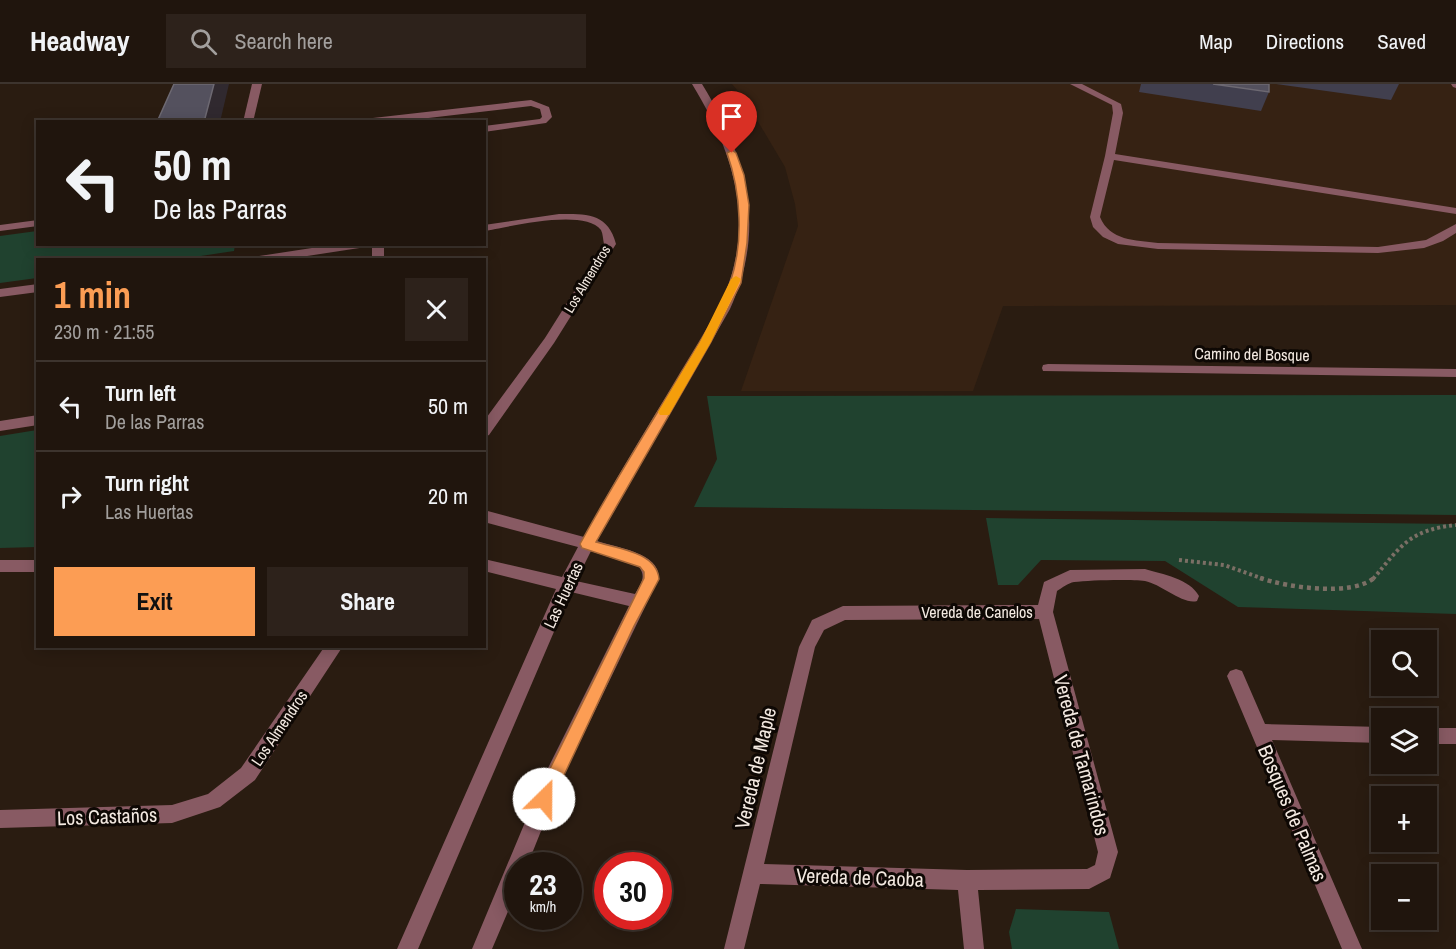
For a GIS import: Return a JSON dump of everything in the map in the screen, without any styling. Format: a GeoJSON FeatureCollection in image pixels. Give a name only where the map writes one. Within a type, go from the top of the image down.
{"type":"FeatureCollection","features":[{"type":"Feature","properties":{"kind":"street"},"geometry":{"type":"LineString","coordinates":[[248,120],[256,84]]}},
{"type":"Feature","properties":{"kind":"street","name":"Las Huertas"},"geometry":{"type":"LineString","coordinates":[[407,949],[566,585],[587,544],[706,342],[735,283],[742,243],[744,205],[739,175],[712,109],[697,84]]}},
{"type":"Feature","properties":{"kind":"street"},"geometry":{"type":"LineString","coordinates":[[1075,84],[1116,104],[1118,113],[1095,217],[1099,227],[1107,235],[1122,242],[1158,246],[1378,250],[1407,248],[1432,242],[1456,227]]}},
{"type":"Feature","properties":{"kind":"street"},"geometry":{"type":"LineString","coordinates":[[382,120],[531,103],[544,107],[546,117],[543,121],[486,129]]}},
{"type":"Feature","properties":{"kind":"street"},"geometry":{"type":"LineString","coordinates":[[1110,156],[1456,211]]}},
{"type":"Feature","properties":{"kind":"street","name":"Los Almendros"},"geometry":{"type":"LineString","coordinates":[[486,228],[567,216],[587,217],[604,224],[611,234],[610,244],[550,340],[486,429]]}},
{"type":"Feature","properties":{"kind":"street"},"geometry":{"type":"LineString","coordinates":[[0,228],[36,223]]}},
{"type":"Feature","properties":{"kind":"street"},"geometry":{"type":"LineString","coordinates":[[267,258],[352,246]]}},
{"type":"Feature","properties":{"kind":"street"},"geometry":{"type":"LineString","coordinates":[[0,293],[36,288]]}},
{"type":"Feature","properties":{"kind":"street","name":"Camino del Bosque"},"geometry":{"type":"LineString","coordinates":[[1048,368],[1456,373]]}},
{"type":"Feature","properties":{"kind":"street"},"geometry":{"type":"LineString","coordinates":[[0,426],[36,420]]}},
{"type":"Feature","properties":{"kind":"street"},"geometry":{"type":"LineString","coordinates":[[482,949],[553,778],[651,579],[651,571],[645,563],[587,544],[486,517]]}},
{"type":"Feature","properties":{"kind":"street"},"geometry":{"type":"LineString","coordinates":[[486,565],[639,602]]}},
{"type":"Feature","properties":{"kind":"street"},"geometry":{"type":"LineString","coordinates":[[0,566],[36,566]]}},
{"type":"Feature","properties":{"kind":"street","name":"Vereda de Canelos"},"geometry":{"type":"LineString","coordinates":[[843,612],[1045,612],[1050,587],[1070,576],[1145,575],[1170,583],[1191,596]]}},
{"type":"Feature","properties":{"kind":"street","name":"Vereda de Maple"},"geometry":{"type":"LineString","coordinates":[[734,949],[807,647],[819,625],[843,612]]}},
{"type":"Feature","properties":{"kind":"street","name":"Vereda de Tamarindos"},"geometry":{"type":"LineString","coordinates":[[967,880],[1089,879],[1103,871],[1106,861],[1108,852],[1045,612]]}},
{"type":"Feature","properties":{"kind":"street","name":"Los Almendros"},"geometry":{"type":"LineString","coordinates":[[213,801],[248,774],[334,648]]}},
{"type":"Feature","properties":{"kind":"street","name":"Bosques de Palmas"},"geometry":{"type":"LineString","coordinates":[[1236,676],[1352,949]]}},
{"type":"Feature","properties":{"kind":"street"},"geometry":{"type":"LineString","coordinates":[[1259,732],[1371,735]]}},
{"type":"Feature","properties":{"kind":"street"},"geometry":{"type":"LineString","coordinates":[[1437,736],[1456,736]]}},
{"type":"Feature","properties":{"kind":"street","name":"Los Castaños"},"geometry":{"type":"LineString","coordinates":[[0,819],[172,814],[213,801]]}},
{"type":"Feature","properties":{"kind":"street","name":"Vereda de Caoba"},"geometry":{"type":"LineString","coordinates":[[753,874],[967,880]]}},
{"type":"Feature","properties":{"kind":"street"},"geometry":{"type":"LineString","coordinates":[[967,880],[975,949]]}},
{"type":"Feature","properties":{"kind":"path"},"geometry":{"type":"LineString","coordinates":[[1145,575],[1179,560],[1187,560],[1224,565],[1280,585],[1313,589],[1361,585],[1372,580],[1406,540],[1436,527],[1456,525]]}},
{"type":"Feature","properties":{"kind":"shaded area"},"geometry":{"type":"Polygon","coordinates":[[[732,84],[1456,84],[1456,305],[1003,306],[973,391],[741,391],[798,226],[795,204],[785,167],[744,98],[732,84]]]}},
{"type":"Feature","properties":{"kind":"green space"},"geometry":{"type":"Polygon","coordinates":[[[36,231],[36,246],[235,246],[234,251],[187,258],[36,258],[36,278],[0,283],[0,236],[36,231]]]}},
{"type":"Feature","properties":{"kind":"green space"},"geometry":{"type":"Polygon","coordinates":[[[1456,395],[1456,515],[694,507],[717,459],[707,396],[1456,395]]]}},
{"type":"Feature","properties":{"kind":"green space"},"geometry":{"type":"Polygon","coordinates":[[[36,430],[36,547],[0,548],[0,436],[36,430]]]}},
{"type":"Feature","properties":{"kind":"green space"},"geometry":{"type":"Polygon","coordinates":[[[986,518],[1456,524],[1456,614],[1238,607],[1165,561],[1041,560],[1018,585],[998,585],[986,518]]]}},
{"type":"Feature","properties":{"kind":"green space"},"geometry":{"type":"Polygon","coordinates":[[[1016,909],[1109,912],[1119,949],[1012,949],[1009,932],[1016,909]]]}},
{"type":"Feature","properties":{"kind":"building"},"geometry":{"type":"Polygon","coordinates":[[[174,84],[214,84],[205,120],[158,120],[174,84]]]}},
{"type":"Feature","properties":{"kind":"building"},"geometry":{"type":"Polygon","coordinates":[[[1213,84],[1269,84],[1269,92],[1213,84]]]}},
{"type":"Feature","properties":{"kind":"slow traffic"},"geometry":{"type":"LineString","coordinates":[[664,412],[706,342],[736,279]]}},
{"type":"Feature","properties":{"kind":"route"},"geometry":{"type":"LineString","coordinates":[[544,799],[651,579],[651,571],[645,563],[587,544],[706,342],[735,283],[742,243],[744,205],[739,175],[732,153]]}}]}
